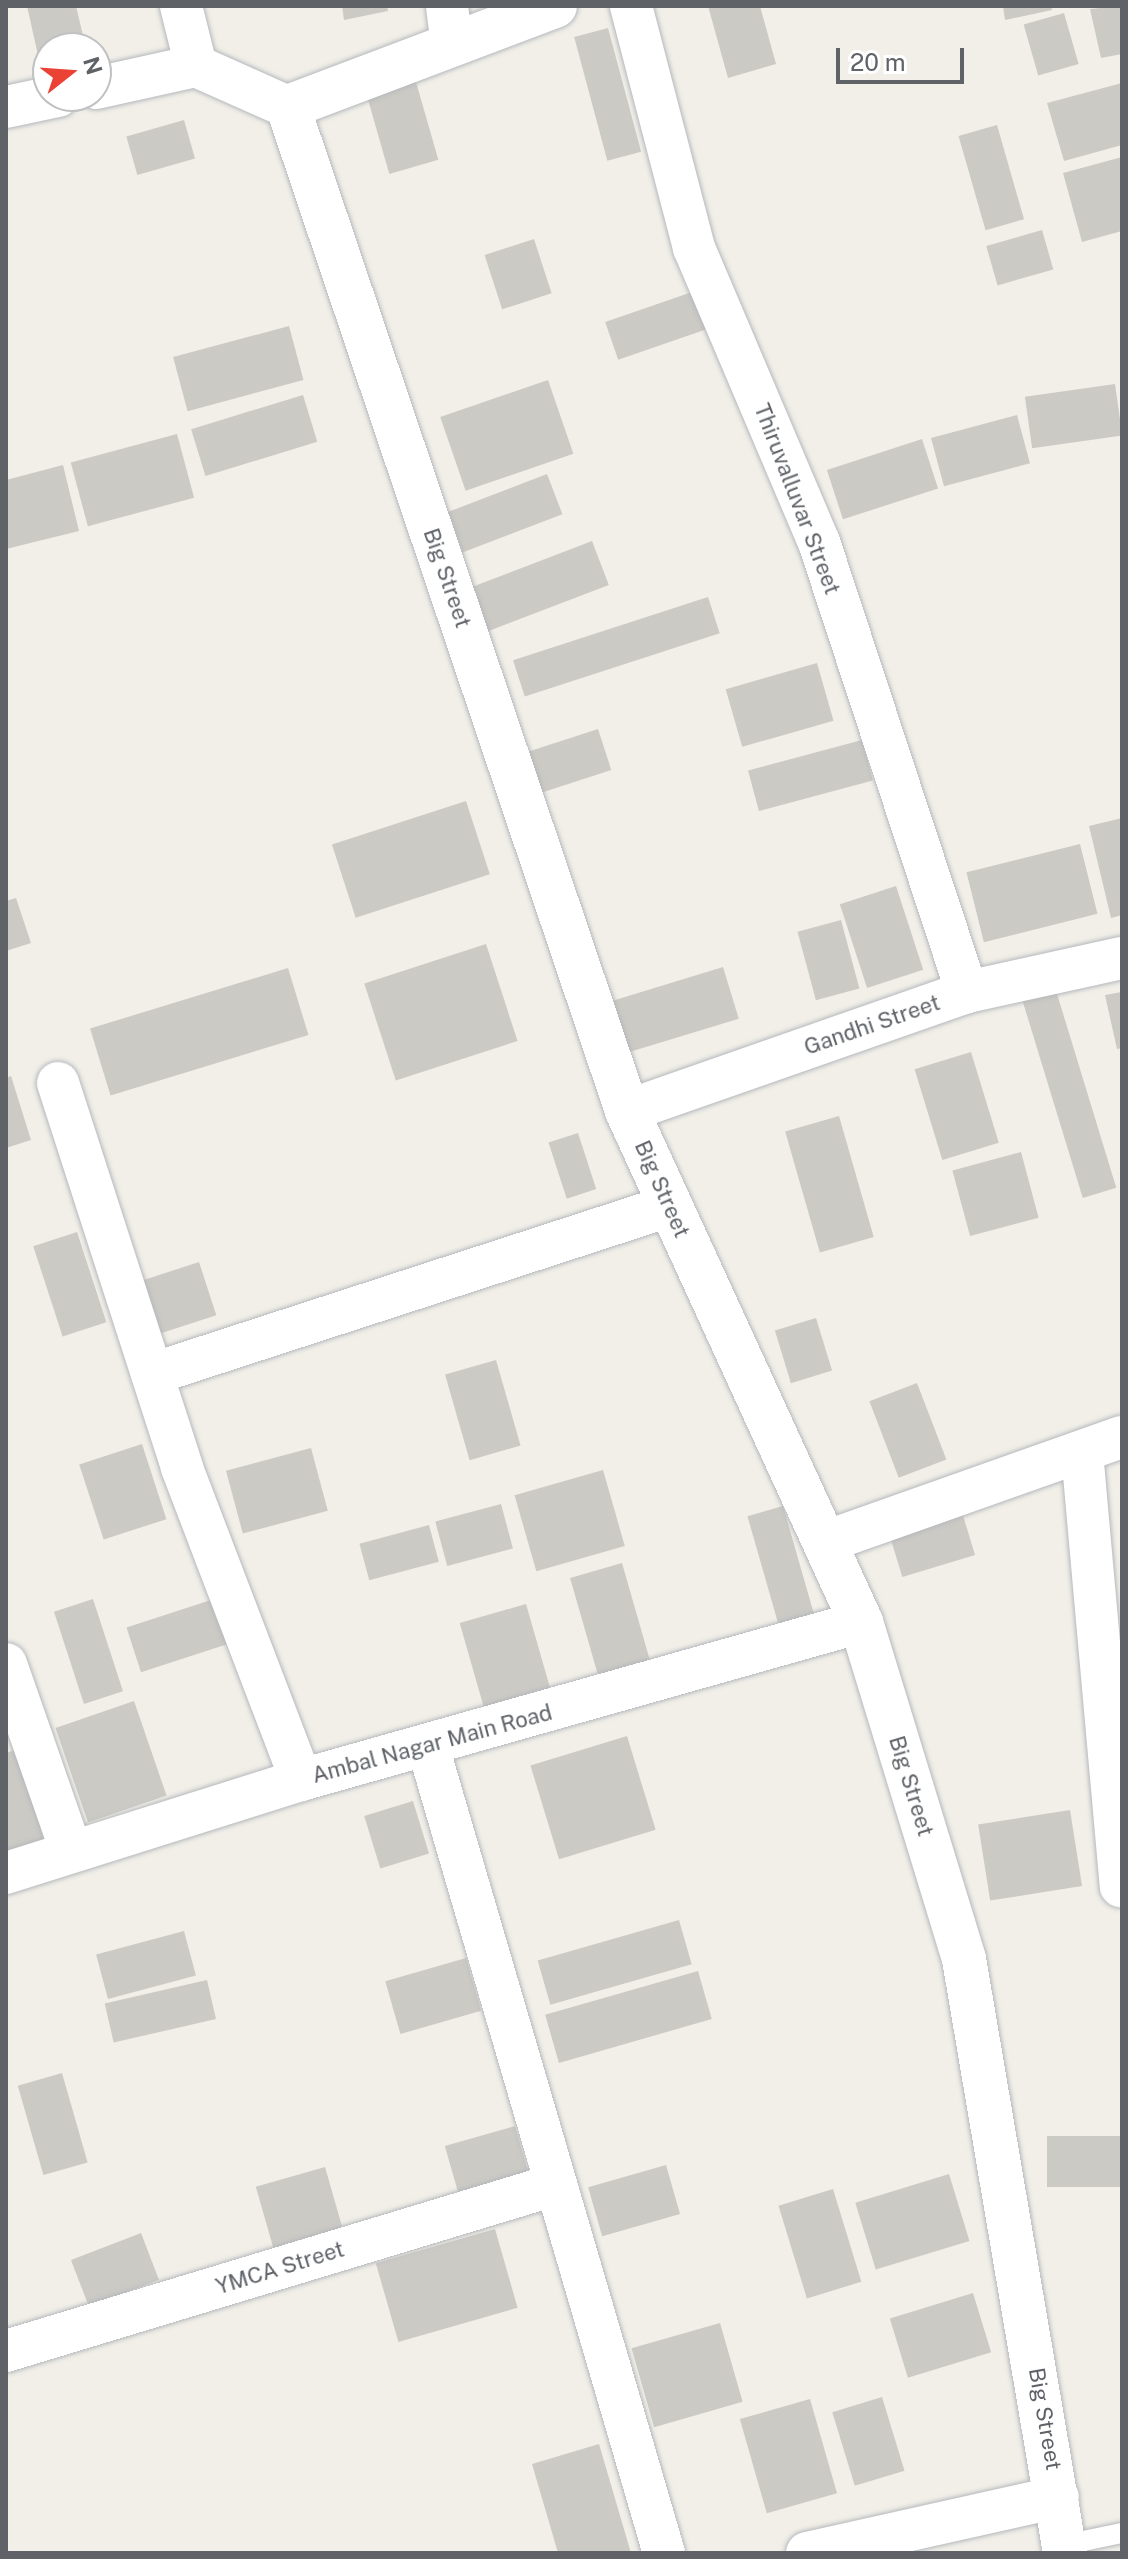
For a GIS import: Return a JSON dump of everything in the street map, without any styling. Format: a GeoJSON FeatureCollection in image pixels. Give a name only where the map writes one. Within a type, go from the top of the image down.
{"type":"FeatureCollection","features":[{"type":"Feature","properties":{"kind":"street"},"geometry":{"type":"LineString","coordinates":[[181,6],[196,66]]}},
{"type":"Feature","properties":{"kind":"street"},"geometry":{"type":"LineString","coordinates":[[112,84],[196,66],[288,107],[450,26],[555,6]]}},
{"type":"Feature","properties":{"kind":"street","name":"Thiruvalluvar Street"},"geometry":{"type":"LineString","coordinates":[[631,6],[694,248],[819,542],[967,992]]}},
{"type":"Feature","properties":{"kind":"street"},"geometry":{"type":"LineString","coordinates":[[6,107],[32,102]]}},
{"type":"Feature","properties":{"kind":"street","name":"Big Street"},"geometry":{"type":"LineString","coordinates":[[288,107],[627,1111],[861,1622],[964,1959],[1058,2497],[1064,2549]]}},
{"type":"Feature","properties":{"kind":"street","name":"Gandhi Street"},"geometry":{"type":"LineString","coordinates":[[627,1111],[967,992],[1122,958]]}},
{"type":"Feature","properties":{"kind":"street"},"geometry":{"type":"LineString","coordinates":[[58,1083],[152,1374],[301,1780]]}},
{"type":"Feature","properties":{"kind":"street"},"geometry":{"type":"LineString","coordinates":[[152,1374],[669,1206]]}},
{"type":"Feature","properties":{"kind":"street"},"geometry":{"type":"LineString","coordinates":[[825,1542],[1122,1437]]}},
{"type":"Feature","properties":{"kind":"street"},"geometry":{"type":"LineString","coordinates":[[1082,1452],[1121,1886]]}},
{"type":"Feature","properties":{"kind":"street","name":"Ambal Nagar Main Road"},"geometry":{"type":"LineString","coordinates":[[6,1873],[301,1780],[428,1747],[861,1622]]}},
{"type":"Feature","properties":{"kind":"street"},"geometry":{"type":"LineString","coordinates":[[6,1664],[71,1851]]}},
{"type":"Feature","properties":{"kind":"street"},"geometry":{"type":"LineString","coordinates":[[428,1747],[664,2553]]}},
{"type":"Feature","properties":{"kind":"street","name":"YMCA Street"},"geometry":{"type":"LineString","coordinates":[[6,2351],[554,2185]]}},
{"type":"Feature","properties":{"kind":"street"},"geometry":{"type":"LineString","coordinates":[[807,2553],[1058,2497]]}},
{"type":"Feature","properties":{"kind":"lane"},"geometry":{"type":"LineString","coordinates":[[1064,2549],[1122,2533]]}},
{"type":"Feature","properties":{"kind":"building"},"geometry":{"type":"Polygon","coordinates":[[[27,6],[76,6],[82,32],[33,32],[27,6]]]}},
{"type":"Feature","properties":{"kind":"building"},"geometry":{"type":"Polygon","coordinates":[[[342,6],[387,6],[388,11],[344,20],[342,6]]]}},
{"type":"Feature","properties":{"kind":"building"},"geometry":{"type":"Polygon","coordinates":[[[708,6],[760,6],[776,64],[728,78],[708,6]]]}},
{"type":"Feature","properties":{"kind":"building"},"geometry":{"type":"Polygon","coordinates":[[[1003,6],[1051,6],[1052,10],[1005,20],[1003,6]]]}},
{"type":"Feature","properties":{"kind":"building"},"geometry":{"type":"Polygon","coordinates":[[[1122,6],[1122,54],[1101,58],[1090,9],[1122,6]]]}},
{"type":"Feature","properties":{"kind":"building"},"geometry":{"type":"Polygon","coordinates":[[[1064,13],[1079,64],[1038,76],[1024,25],[1064,13]]]}},
{"type":"Feature","properties":{"kind":"building"},"geometry":{"type":"Polygon","coordinates":[[[608,28],[641,152],[607,161],[574,37],[608,28]]]}},
{"type":"Feature","properties":{"kind":"building"},"geometry":{"type":"Polygon","coordinates":[[[416,82],[438,160],[389,174],[367,96],[416,82]]]}},
{"type":"Feature","properties":{"kind":"building"},"geometry":{"type":"Polygon","coordinates":[[[1122,83],[1122,145],[1064,161],[1047,103],[1122,83]]]}},
{"type":"Feature","properties":{"kind":"building"},"geometry":{"type":"Polygon","coordinates":[[[184,120],[195,158],[137,175],[126,137],[184,120]]]}},
{"type":"Feature","properties":{"kind":"building"},"geometry":{"type":"Polygon","coordinates":[[[997,125],[1024,219],[986,230],[959,136],[997,125]]]}},
{"type":"Feature","properties":{"kind":"building"},"geometry":{"type":"Polygon","coordinates":[[[1122,157],[1122,231],[1082,242],[1063,173],[1122,157]]]}},
{"type":"Feature","properties":{"kind":"building"},"geometry":{"type":"Polygon","coordinates":[[[1042,230],[1053,269],[998,285],[986,246],[1042,230]]]}},
{"type":"Feature","properties":{"kind":"building"},"geometry":{"type":"Polygon","coordinates":[[[534,239],[552,293],[502,309],[485,255],[534,239]]]}},
{"type":"Feature","properties":{"kind":"building"},"geometry":{"type":"Polygon","coordinates":[[[695,291],[708,329],[618,360],[605,322],[695,291]]]}},
{"type":"Feature","properties":{"kind":"building"},"geometry":{"type":"Polygon","coordinates":[[[289,326],[303,380],[188,411],[173,357],[289,326]]]}},
{"type":"Feature","properties":{"kind":"building"},"geometry":{"type":"Polygon","coordinates":[[[548,380],[573,454],[466,491],[440,417],[548,380]]]}},
{"type":"Feature","properties":{"kind":"building"},"geometry":{"type":"Polygon","coordinates":[[[1115,384],[1122,436],[1032,448],[1025,397],[1115,384]]]}},
{"type":"Feature","properties":{"kind":"building"},"geometry":{"type":"Polygon","coordinates":[[[303,395],[317,442],[205,476],[191,429],[303,395]]]}},
{"type":"Feature","properties":{"kind":"building"},"geometry":{"type":"Polygon","coordinates":[[[1017,415],[1030,463],[944,486],[931,438],[1017,415]]]}},
{"type":"Feature","properties":{"kind":"building"},"geometry":{"type":"Polygon","coordinates":[[[177,434],[194,498],[88,526],[71,462],[177,434]]]}},
{"type":"Feature","properties":{"kind":"building"},"geometry":{"type":"Polygon","coordinates":[[[922,439],[938,488],[843,519],[827,470],[922,439]]]}},
{"type":"Feature","properties":{"kind":"building"},"geometry":{"type":"Polygon","coordinates":[[[63,465],[79,531],[6,549],[6,480],[63,465]]]}},
{"type":"Feature","properties":{"kind":"building"},"geometry":{"type":"Polygon","coordinates":[[[547,474],[562,514],[463,552],[447,512],[547,474]]]}},
{"type":"Feature","properties":{"kind":"building"},"geometry":{"type":"Polygon","coordinates":[[[592,541],[609,585],[481,634],[464,590],[592,541]]]}},
{"type":"Feature","properties":{"kind":"building"},"geometry":{"type":"Polygon","coordinates":[[[708,597],[720,633],[525,696],[513,660],[708,597]]]}},
{"type":"Feature","properties":{"kind":"building"},"geometry":{"type":"Polygon","coordinates":[[[817,663],[834,721],[742,747],[726,689],[817,663]]]}},
{"type":"Feature","properties":{"kind":"building"},"geometry":{"type":"Polygon","coordinates":[[[598,729],[611,770],[527,797],[513,757],[598,729]]]}},
{"type":"Feature","properties":{"kind":"building"},"geometry":{"type":"Polygon","coordinates":[[[862,740],[873,781],[759,811],[748,771],[862,740]]]}},
{"type":"Feature","properties":{"kind":"building"},"geometry":{"type":"Polygon","coordinates":[[[466,801],[490,874],[356,918],[332,845],[466,801]]]}},
{"type":"Feature","properties":{"kind":"building"},"geometry":{"type":"Polygon","coordinates":[[[1122,818],[1122,915],[1111,918],[1089,826],[1122,818]]]}},
{"type":"Feature","properties":{"kind":"building"},"geometry":{"type":"Polygon","coordinates":[[[1080,844],[1097,914],[984,942],[966,872],[1080,844]]]}},
{"type":"Feature","properties":{"kind":"building"},"geometry":{"type":"Polygon","coordinates":[[[896,886],[923,970],[867,988],[840,904],[896,886]]]}},
{"type":"Feature","properties":{"kind":"building"},"geometry":{"type":"Polygon","coordinates":[[[16,898],[31,943],[6,951],[6,901],[16,898]]]}},
{"type":"Feature","properties":{"kind":"building"},"geometry":{"type":"Polygon","coordinates":[[[841,920],[859,989],[816,1000],[798,932],[841,920]]]}},
{"type":"Feature","properties":{"kind":"building"},"geometry":{"type":"Polygon","coordinates":[[[486,944],[518,1041],[396,1081],[364,984],[486,944]]]}},
{"type":"Feature","properties":{"kind":"building"},"geometry":{"type":"Polygon","coordinates":[[[723,967],[739,1019],[621,1055],[605,1003],[723,967]]]}},
{"type":"Feature","properties":{"kind":"building"},"geometry":{"type":"Polygon","coordinates":[[[288,968],[308,1035],[111,1095],[90,1029],[288,968]]]}},
{"type":"Feature","properties":{"kind":"building"},"geometry":{"type":"Polygon","coordinates":[[[1054,984],[1116,1188],[1083,1198],[1021,994],[1054,984]]]}},
{"type":"Feature","properties":{"kind":"building"},"geometry":{"type":"Polygon","coordinates":[[[1122,992],[1122,1048],[1117,1049],[1105,995],[1122,992]]]}},
{"type":"Feature","properties":{"kind":"building"},"geometry":{"type":"Polygon","coordinates":[[[971,1052],[999,1143],[942,1160],[915,1069],[971,1052]]]}},
{"type":"Feature","properties":{"kind":"building"},"geometry":{"type":"Polygon","coordinates":[[[11,1076],[31,1140],[6,1148],[6,1078],[11,1076]]]}},
{"type":"Feature","properties":{"kind":"building"},"geometry":{"type":"Polygon","coordinates":[[[839,1116],[874,1237],[820,1253],[785,1131],[839,1116]]]}},
{"type":"Feature","properties":{"kind":"building"},"geometry":{"type":"Polygon","coordinates":[[[578,1133],[596,1189],[567,1199],[549,1143],[578,1133]]]}},
{"type":"Feature","properties":{"kind":"building"},"geometry":{"type":"Polygon","coordinates":[[[1021,1152],[1039,1218],[970,1236],[952,1170],[1021,1152]]]}},
{"type":"Feature","properties":{"kind":"building"},"geometry":{"type":"Polygon","coordinates":[[[77,1232],[106,1322],[63,1337],[33,1246],[77,1232]]]}},
{"type":"Feature","properties":{"kind":"building"},"geometry":{"type":"Polygon","coordinates":[[[199,1262],[216,1315],[156,1335],[139,1281],[199,1262]]]}},
{"type":"Feature","properties":{"kind":"building"},"geometry":{"type":"Polygon","coordinates":[[[816,1318],[832,1371],[791,1383],[775,1331],[816,1318]]]}},
{"type":"Feature","properties":{"kind":"building"},"geometry":{"type":"Polygon","coordinates":[[[496,1360],[521,1446],[470,1460],[445,1375],[496,1360]]]}},
{"type":"Feature","properties":{"kind":"building"},"geometry":{"type":"Polygon","coordinates":[[[917,1383],[946,1460],[899,1478],[869,1401],[917,1383]]]}},
{"type":"Feature","properties":{"kind":"building"},"geometry":{"type":"Polygon","coordinates":[[[142,1444],[166,1519],[104,1540],[79,1464],[142,1444]]]}},
{"type":"Feature","properties":{"kind":"building"},"geometry":{"type":"Polygon","coordinates":[[[311,1448],[328,1511],[243,1534],[226,1471],[311,1448]]]}},
{"type":"Feature","properties":{"kind":"building"},"geometry":{"type":"Polygon","coordinates":[[[603,1470],[625,1546],[536,1571],[515,1495],[603,1470]]]}},
{"type":"Feature","properties":{"kind":"building"},"geometry":{"type":"Polygon","coordinates":[[[501,1504],[513,1548],[447,1566],[435,1522],[501,1504]]]}},
{"type":"Feature","properties":{"kind":"building"},"geometry":{"type":"Polygon","coordinates":[[[783,1506],[819,1631],[783,1641],[747,1516],[783,1506]]]}},
{"type":"Feature","properties":{"kind":"building"},"geometry":{"type":"Polygon","coordinates":[[[961,1509],[975,1555],[902,1577],[888,1531],[961,1509]]]}},
{"type":"Feature","properties":{"kind":"building"},"geometry":{"type":"Polygon","coordinates":[[[429,1525],[439,1562],[369,1580],[359,1544],[429,1525]]]}},
{"type":"Feature","properties":{"kind":"building"},"geometry":{"type":"Polygon","coordinates":[[[622,1563],[652,1669],[600,1684],[570,1578],[622,1563]]]}},
{"type":"Feature","properties":{"kind":"building"},"geometry":{"type":"Polygon","coordinates":[[[93,1599],[123,1691],[84,1704],[54,1612],[93,1599]]]}},
{"type":"Feature","properties":{"kind":"building"},"geometry":{"type":"Polygon","coordinates":[[[214,1599],[229,1644],[141,1672],[127,1627],[214,1599]]]}},
{"type":"Feature","properties":{"kind":"building"},"geometry":{"type":"Polygon","coordinates":[[[526,1604],[552,1694],[486,1713],[460,1623],[526,1604]]]}},
{"type":"Feature","properties":{"kind":"building"},"geometry":{"type":"Polygon","coordinates":[[[134,1701],[167,1796],[88,1823],[56,1728],[134,1701]]]}},
{"type":"Feature","properties":{"kind":"building"},"geometry":{"type":"Polygon","coordinates":[[[627,1736],[656,1830],[559,1859],[530,1766],[627,1736]]]}},
{"type":"Feature","properties":{"kind":"building"},"geometry":{"type":"Polygon","coordinates":[[[15,1750],[47,1848],[6,1861],[6,1753],[15,1750]]]}},
{"type":"Feature","properties":{"kind":"building"},"geometry":{"type":"Polygon","coordinates":[[[413,1801],[429,1854],[380,1869],[364,1816],[413,1801]]]}},
{"type":"Feature","properties":{"kind":"building"},"geometry":{"type":"Polygon","coordinates":[[[1070,1810],[1082,1886],[990,1901],[978,1825],[1070,1810]]]}},
{"type":"Feature","properties":{"kind":"building"},"geometry":{"type":"Polygon","coordinates":[[[679,1920],[692,1964],[550,2005],[538,1961],[679,1920]]]}},
{"type":"Feature","properties":{"kind":"building"},"geometry":{"type":"Polygon","coordinates":[[[184,1931],[196,1975],[108,1999],[96,1955],[184,1931]]]}},
{"type":"Feature","properties":{"kind":"building"},"geometry":{"type":"Polygon","coordinates":[[[466,1958],[481,2011],[400,2034],[385,1981],[466,1958]]]}},
{"type":"Feature","properties":{"kind":"building"},"geometry":{"type":"Polygon","coordinates":[[[698,1971],[712,2019],[559,2063],[545,2015],[698,1971]]]}},
{"type":"Feature","properties":{"kind":"building"},"geometry":{"type":"Polygon","coordinates":[[[207,1980],[216,2019],[114,2043],[105,2004],[207,1980]]]}},
{"type":"Feature","properties":{"kind":"building"},"geometry":{"type":"Polygon","coordinates":[[[62,2073],[88,2162],[43,2175],[18,2086],[62,2073]]]}},
{"type":"Feature","properties":{"kind":"building"},"geometry":{"type":"Polygon","coordinates":[[[515,2126],[529,2176],[459,2196],[445,2146],[515,2126]]]}},
{"type":"Feature","properties":{"kind":"building"},"geometry":{"type":"Polygon","coordinates":[[[1047,2136],[1122,2136],[1122,2187],[1047,2187],[1047,2136]]]}},
{"type":"Feature","properties":{"kind":"building"},"geometry":{"type":"Polygon","coordinates":[[[666,2165],[680,2214],[602,2236],[588,2187],[666,2165]]]}},
{"type":"Feature","properties":{"kind":"building"},"geometry":{"type":"Polygon","coordinates":[[[325,2167],[345,2237],[276,2257],[256,2187],[325,2167]]]}},
{"type":"Feature","properties":{"kind":"building"},"geometry":{"type":"Polygon","coordinates":[[[949,2174],[969,2241],[876,2270],[855,2203],[949,2174]]]}},
{"type":"Feature","properties":{"kind":"building"},"geometry":{"type":"Polygon","coordinates":[[[833,2189],[861,2282],[807,2298],[778,2206],[833,2189]]]}},
{"type":"Feature","properties":{"kind":"building"},"geometry":{"type":"Polygon","coordinates":[[[495,2229],[518,2308],[398,2342],[376,2263],[495,2229]]]}},
{"type":"Feature","properties":{"kind":"building"},"geometry":{"type":"Polygon","coordinates":[[[141,2233],[159,2280],[89,2307],[71,2260],[141,2233]]]}},
{"type":"Feature","properties":{"kind":"building"},"geometry":{"type":"Polygon","coordinates":[[[973,2293],[991,2352],[908,2378],[890,2318],[973,2293]]]}},
{"type":"Feature","properties":{"kind":"building"},"geometry":{"type":"Polygon","coordinates":[[[720,2323],[743,2402],[654,2427],[632,2348],[720,2323]]]}},
{"type":"Feature","properties":{"kind":"building"},"geometry":{"type":"Polygon","coordinates":[[[882,2397],[905,2471],[855,2486],[832,2412],[882,2397]]]}},
{"type":"Feature","properties":{"kind":"building"},"geometry":{"type":"Polygon","coordinates":[[[810,2399],[837,2493],[767,2513],[740,2419],[810,2399]]]}},
{"type":"Feature","properties":{"kind":"building"},"geometry":{"type":"Polygon","coordinates":[[[599,2444],[631,2553],[558,2553],[532,2464],[599,2444]]]}}]}
